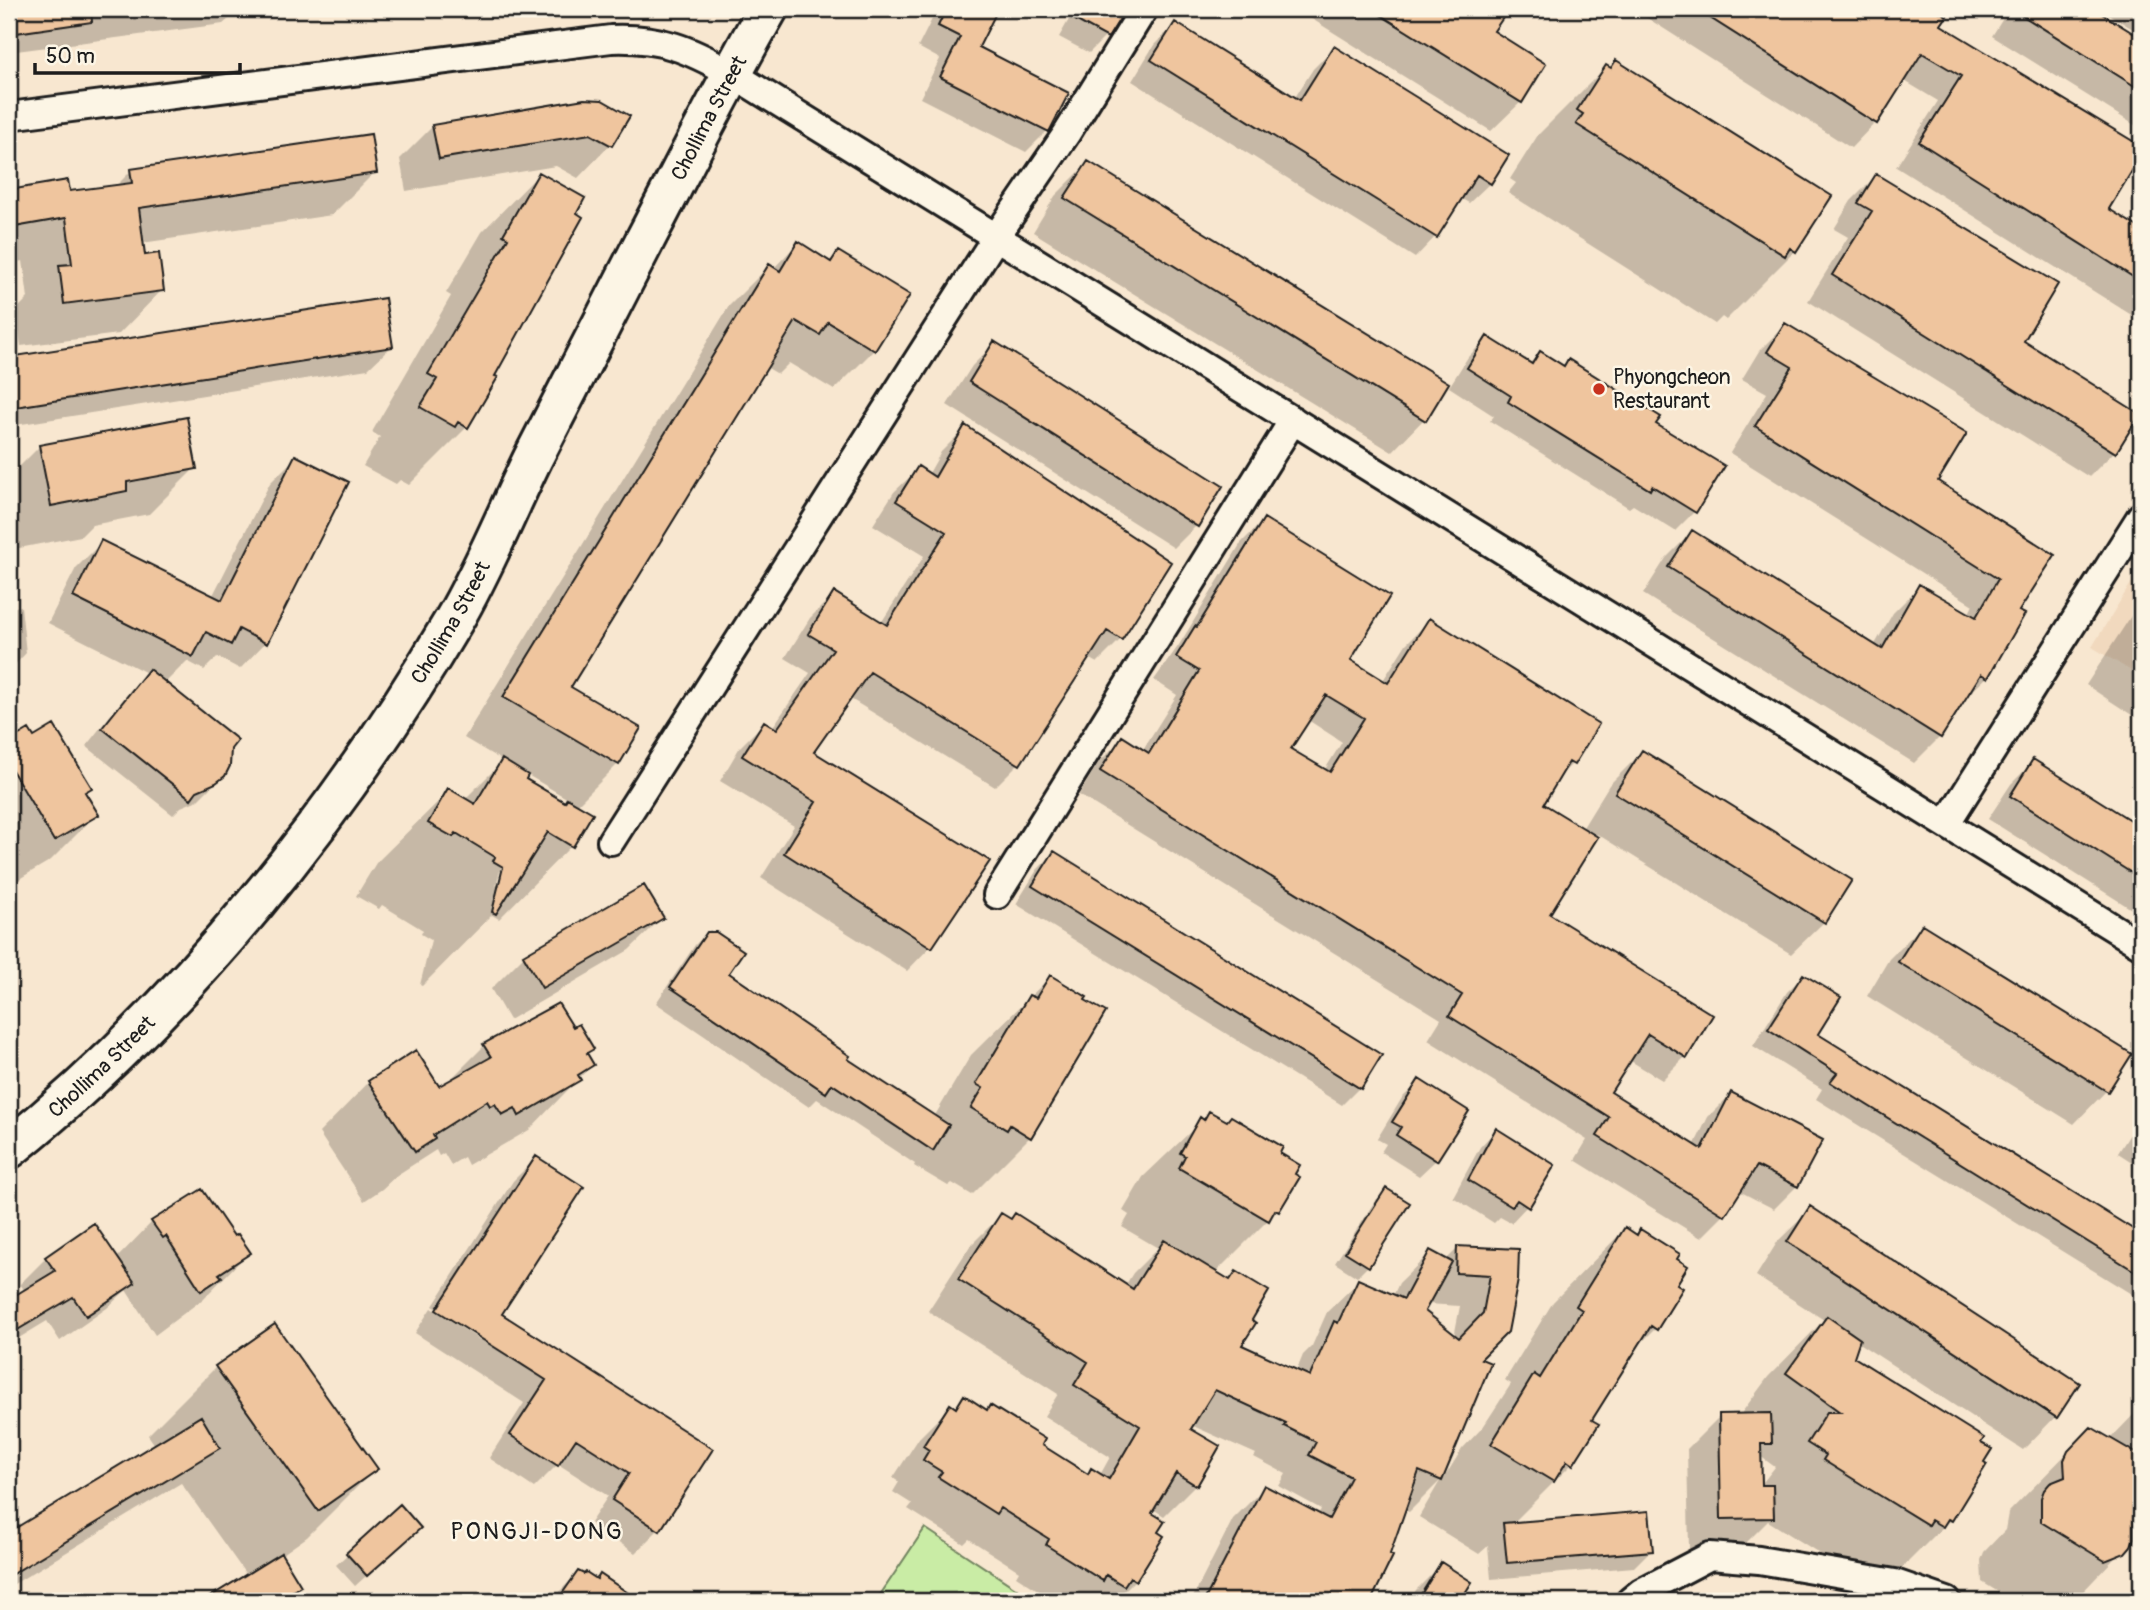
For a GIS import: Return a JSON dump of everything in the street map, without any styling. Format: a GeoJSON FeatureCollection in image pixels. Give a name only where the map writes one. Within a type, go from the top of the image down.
{"type":"FeatureCollection","features":[{"type":"Feature","properties":{"kind":"highway","name":"Chollima Street"},"geometry":{"type":"LineString","coordinates":[[9,1149],[66,1103],[153,1018],[238,923],[319,822],[394,714],[455,618],[534,457],[731,73],[768,9]]}},
{"type":"Feature","properties":{"kind":"street"},"geometry":{"type":"LineString","coordinates":[[611,841],[1144,9]]}},
{"type":"Feature","properties":{"kind":"street"},"geometry":{"type":"LineString","coordinates":[[9,116],[611,39],[652,40],[678,46],[731,73],[2141,945]]}},
{"type":"Feature","properties":{"kind":"street"},"geometry":{"type":"LineString","coordinates":[[997,895],[1293,420]]}},
{"type":"Feature","properties":{"kind":"street"},"geometry":{"type":"LineString","coordinates":[[1945,824],[2141,516]]}},
{"type":"Feature","properties":{"kind":"street"},"geometry":{"type":"LineString","coordinates":[[1630,1601],[1641,1592],[1710,1556],[1759,1560],[1895,1583],[1947,1601]]}},
{"type":"Feature","properties":{"kind":"shaded area"},"geometry":{"type":"Polygon","coordinates":[[[2141,567],[2141,677],[2092,647],[2141,567]]]}},
{"type":"Feature","properties":{"kind":"green space"},"geometry":{"type":"Polygon","coordinates":[[[925,1528],[1035,1601],[876,1601],[925,1528]]]}},
{"type":"Feature","properties":{"kind":"building"},"geometry":{"type":"Polygon","coordinates":[[[9,9],[91,9],[92,22],[9,34],[9,9]]]}},
{"type":"Feature","properties":{"kind":"building"},"geometry":{"type":"Polygon","coordinates":[[[946,9],[998,9],[979,47],[1069,93],[1049,132],[940,77],[960,37],[938,26],[946,9]]]}},
{"type":"Feature","properties":{"kind":"building"},"geometry":{"type":"Polygon","coordinates":[[[1055,9],[1126,9],[1108,38],[1055,9]]]}},
{"type":"Feature","properties":{"kind":"building"},"geometry":{"type":"Polygon","coordinates":[[[1371,9],[1509,9],[1494,31],[1546,64],[1522,103],[1371,9]]]}},
{"type":"Feature","properties":{"kind":"building"},"geometry":{"type":"Polygon","coordinates":[[[1696,9],[1935,9],[1947,16],[1941,25],[2141,146],[2141,156],[2109,209],[2141,229],[2141,282],[1919,142],[1961,76],[1922,53],[1877,124],[1696,9]]]}},
{"type":"Feature","properties":{"kind":"building"},"geometry":{"type":"Polygon","coordinates":[[[2012,9],[2094,9],[2141,38],[2141,90],[2012,9]]]}},
{"type":"Feature","properties":{"kind":"building"},"geometry":{"type":"Polygon","coordinates":[[[1175,22],[1300,100],[1334,46],[1509,155],[1491,184],[1477,175],[1437,238],[1151,60],[1175,22]]]}},
{"type":"Feature","properties":{"kind":"building"},"geometry":{"type":"Polygon","coordinates":[[[1616,60],[1832,196],[1796,252],[1790,248],[1785,256],[1576,124],[1583,114],[1577,110],[1606,65],[1611,68],[1616,60]]]}},
{"type":"Feature","properties":{"kind":"building"},"geometry":{"type":"Polygon","coordinates":[[[584,99],[602,100],[630,116],[612,146],[590,134],[439,159],[432,125],[584,99]]]}},
{"type":"Feature","properties":{"kind":"building"},"geometry":{"type":"Polygon","coordinates":[[[371,134],[377,173],[139,208],[145,255],[159,253],[164,291],[64,304],[59,265],[72,264],[66,218],[9,228],[9,190],[68,180],[70,191],[132,183],[130,169],[371,134]]]}},
{"type":"Feature","properties":{"kind":"building"},"geometry":{"type":"Polygon","coordinates":[[[1088,161],[1449,383],[1426,421],[1064,198],[1088,161]]]}},
{"type":"Feature","properties":{"kind":"building"},"geometry":{"type":"Polygon","coordinates":[[[539,172],[585,198],[577,213],[583,217],[468,428],[458,422],[455,427],[420,407],[437,379],[428,374],[508,238],[503,235],[539,172]]]}},
{"type":"Feature","properties":{"kind":"building"},"geometry":{"type":"Polygon","coordinates":[[[1876,174],[2058,284],[2024,341],[2140,414],[2116,453],[1832,275],[1872,211],[1858,203],[1876,174]]]}},
{"type":"Feature","properties":{"kind":"building"},"geometry":{"type":"Polygon","coordinates":[[[798,241],[831,262],[838,251],[910,295],[875,351],[828,322],[820,335],[796,321],[571,687],[641,728],[619,765],[503,697],[769,264],[780,271],[798,241]]]}},
{"type":"Feature","properties":{"kind":"building"},"geometry":{"type":"Polygon","coordinates":[[[385,298],[393,347],[9,408],[9,357],[385,298]]]}},
{"type":"Feature","properties":{"kind":"building"},"geometry":{"type":"Polygon","coordinates":[[[1785,323],[1967,433],[1938,481],[2055,555],[2019,611],[2025,614],[1988,678],[1981,674],[1941,738],[1668,567],[1692,530],[1882,649],[1919,584],[1976,617],[1998,579],[1755,426],[1792,367],[1767,352],[1785,323]]]}},
{"type":"Feature","properties":{"kind":"building"},"geometry":{"type":"Polygon","coordinates":[[[1487,336],[1532,364],[1540,351],[1564,366],[1568,359],[1661,417],[1656,424],[1725,466],[1696,513],[1652,486],[1650,490],[1508,402],[1511,396],[1467,368],[1487,336]]]}},
{"type":"Feature","properties":{"kind":"building"},"geometry":{"type":"Polygon","coordinates":[[[994,341],[1223,486],[1198,527],[969,382],[994,341]]]}},
{"type":"Feature","properties":{"kind":"building"},"geometry":{"type":"Polygon","coordinates":[[[187,417],[197,469],[127,482],[127,491],[51,506],[39,445],[187,417]]]}},
{"type":"Feature","properties":{"kind":"building"},"geometry":{"type":"Polygon","coordinates":[[[965,425],[1171,562],[1122,640],[1107,631],[1020,765],[870,672],[814,752],[990,861],[932,948],[784,853],[816,802],[742,756],[764,721],[777,729],[833,649],[808,634],[834,592],[887,625],[946,532],[896,501],[918,466],[935,477],[965,425]]]}},
{"type":"Feature","properties":{"kind":"building"},"geometry":{"type":"Polygon","coordinates":[[[295,455],[349,482],[267,644],[239,629],[231,645],[206,632],[193,657],[73,597],[101,540],[222,600],[295,455]]]}},
{"type":"Feature","properties":{"kind":"building"},"geometry":{"type":"Polygon","coordinates":[[[1264,518],[1390,596],[1351,660],[1388,683],[1429,618],[1599,724],[1574,765],[1569,762],[1544,804],[1598,837],[1550,914],[1713,1015],[1687,1058],[1648,1034],[1611,1092],[1702,1149],[1731,1092],[1823,1140],[1798,1187],[1757,1166],[1725,1216],[1597,1136],[1609,1117],[1449,1016],[1462,995],[1100,771],[1122,736],[1149,753],[1199,671],[1176,657],[1195,626],[1197,627],[1264,518]],[[1326,695],[1291,749],[1330,772],[1364,718],[1326,695]]]}},
{"type":"Feature","properties":{"kind":"building"},"geometry":{"type":"Polygon","coordinates":[[[149,669],[238,740],[231,749],[230,766],[225,776],[197,791],[191,799],[102,728],[149,669]]]}},
{"type":"Feature","properties":{"kind":"building"},"geometry":{"type":"Polygon","coordinates":[[[54,725],[92,788],[85,792],[99,815],[54,841],[9,765],[9,741],[29,729],[34,737],[54,725]]]}},
{"type":"Feature","properties":{"kind":"building"},"geometry":{"type":"Polygon","coordinates":[[[1642,750],[1852,880],[1825,923],[1615,793],[1642,750]]]}},
{"type":"Feature","properties":{"kind":"building"},"geometry":{"type":"Polygon","coordinates":[[[502,759],[528,775],[526,779],[565,802],[567,798],[593,813],[573,847],[548,832],[496,914],[492,912],[503,867],[493,861],[495,857],[456,833],[453,837],[428,823],[448,788],[475,804],[502,759]]]}},
{"type":"Feature","properties":{"kind":"building"},"geometry":{"type":"Polygon","coordinates":[[[2033,759],[2141,827],[2141,879],[2010,796],[2033,759]]]}},
{"type":"Feature","properties":{"kind":"building"},"geometry":{"type":"Polygon","coordinates":[[[1054,851],[1382,1055],[1361,1089],[1032,886],[1054,851]]]}},
{"type":"Feature","properties":{"kind":"building"},"geometry":{"type":"Polygon","coordinates":[[[644,885],[664,918],[542,988],[523,955],[644,885]]]}},
{"type":"Feature","properties":{"kind":"building"},"geometry":{"type":"Polygon","coordinates":[[[1922,924],[2132,1054],[2108,1092],[1898,962],[1922,924]]]}},
{"type":"Feature","properties":{"kind":"building"},"geometry":{"type":"Polygon","coordinates":[[[707,932],[716,932],[744,951],[729,973],[850,1056],[848,1059],[949,1125],[933,1151],[832,1084],[826,1093],[670,987],[707,932]]]}},
{"type":"Feature","properties":{"kind":"building"},"geometry":{"type":"Polygon","coordinates":[[[1803,974],[1841,997],[1818,1034],[2141,1234],[2141,1275],[1830,1082],[1837,1073],[1768,1029],[1803,974]]]}},
{"type":"Feature","properties":{"kind":"building"},"geometry":{"type":"Polygon","coordinates":[[[1050,975],[1106,1012],[1031,1138],[1010,1125],[1007,1130],[971,1108],[983,1088],[976,1084],[1029,995],[1036,998],[1050,975]]]}},
{"type":"Feature","properties":{"kind":"building"},"geometry":{"type":"Polygon","coordinates":[[[558,1003],[573,1027],[579,1024],[594,1049],[587,1053],[594,1065],[578,1075],[581,1080],[519,1116],[515,1108],[502,1115],[495,1104],[490,1106],[487,1101],[433,1135],[435,1139],[415,1152],[368,1081],[416,1050],[439,1086],[491,1057],[483,1044],[558,1003]]]}},
{"type":"Feature","properties":{"kind":"building"},"geometry":{"type":"Polygon","coordinates":[[[1419,1079],[1469,1111],[1437,1161],[1396,1135],[1401,1127],[1392,1122],[1419,1079]]]}},
{"type":"Feature","properties":{"kind":"building"},"geometry":{"type":"Polygon","coordinates":[[[1209,1111],[1227,1121],[1231,1116],[1283,1147],[1280,1153],[1300,1165],[1295,1174],[1300,1177],[1279,1212],[1275,1210],[1269,1221],[1179,1168],[1185,1156],[1180,1153],[1200,1117],[1204,1120],[1209,1111]]]}},
{"type":"Feature","properties":{"kind":"building"},"geometry":{"type":"Polygon","coordinates":[[[1496,1128],[1555,1165],[1529,1208],[1517,1200],[1512,1207],[1468,1180],[1496,1128]]]}},
{"type":"Feature","properties":{"kind":"building"},"geometry":{"type":"Polygon","coordinates":[[[536,1156],[584,1187],[502,1314],[713,1449],[660,1531],[612,1500],[629,1473],[576,1439],[558,1466],[510,1435],[546,1380],[436,1310],[536,1156]]]}},
{"type":"Feature","properties":{"kind":"building"},"geometry":{"type":"Polygon","coordinates":[[[1386,1188],[1410,1203],[1369,1267],[1345,1252],[1386,1188]]]}},
{"type":"Feature","properties":{"kind":"building"},"geometry":{"type":"Polygon","coordinates":[[[202,1189],[234,1236],[238,1234],[251,1253],[219,1274],[222,1277],[201,1291],[166,1236],[163,1238],[151,1221],[202,1189]]]}},
{"type":"Feature","properties":{"kind":"building"},"geometry":{"type":"Polygon","coordinates":[[[1810,1206],[2080,1383],[2057,1418],[1787,1242],[1810,1206]]]}},
{"type":"Feature","properties":{"kind":"building"},"geometry":{"type":"Polygon","coordinates":[[[1001,1213],[1011,1219],[1015,1213],[1133,1289],[1164,1240],[1230,1280],[1236,1271],[1269,1291],[1252,1320],[1256,1323],[1242,1345],[1310,1376],[1334,1321],[1338,1323],[1358,1279],[1404,1299],[1430,1250],[1452,1262],[1425,1311],[1459,1338],[1483,1313],[1490,1275],[1456,1273],[1457,1246],[1519,1249],[1518,1280],[1508,1332],[1481,1359],[1491,1363],[1442,1481],[1419,1471],[1390,1554],[1393,1556],[1371,1601],[1204,1601],[1264,1485],[1329,1519],[1351,1477],[1309,1455],[1316,1442],[1284,1426],[1286,1423],[1215,1390],[1191,1429],[1220,1446],[1197,1486],[1176,1473],[1152,1513],[1165,1521],[1158,1532],[1164,1536],[1136,1581],[1130,1577],[1124,1586],[1106,1575],[1103,1581],[1046,1545],[1049,1539],[1000,1508],[996,1514],[938,1477],[942,1472],[923,1460],[929,1450],[923,1446],[950,1404],[956,1408],[964,1395],[987,1410],[990,1405],[1045,1439],[1042,1445],[1088,1474],[1091,1468],[1109,1479],[1140,1426],[1074,1385],[1088,1362],[958,1279],[1001,1213]]]}},
{"type":"Feature","properties":{"kind":"building"},"geometry":{"type":"Polygon","coordinates":[[[94,1223],[135,1283],[86,1316],[73,1297],[9,1335],[9,1299],[55,1271],[45,1257],[94,1223]]]}},
{"type":"Feature","properties":{"kind":"building"},"geometry":{"type":"Polygon","coordinates":[[[1625,1227],[1637,1235],[1640,1229],[1680,1254],[1677,1259],[1688,1266],[1677,1284],[1683,1288],[1657,1330],[1651,1326],[1592,1420],[1599,1424],[1573,1465],[1567,1461],[1554,1482],[1491,1444],[1534,1374],[1540,1378],[1582,1310],[1576,1306],[1625,1227]]]}},
{"type":"Feature","properties":{"kind":"building"},"geometry":{"type":"Polygon","coordinates":[[[1827,1316],[1860,1339],[1854,1357],[1984,1438],[1981,1443],[1992,1449],[1984,1462],[1987,1464],[1952,1521],[1948,1519],[1943,1527],[1931,1520],[1928,1525],[1866,1487],[1823,1460],[1826,1455],[1807,1443],[1827,1412],[1840,1412],[1786,1373],[1827,1316]]]}},
{"type":"Feature","properties":{"kind":"building"},"geometry":{"type":"Polygon","coordinates":[[[275,1324],[378,1469],[318,1511],[215,1366],[275,1324]]]}},
{"type":"Feature","properties":{"kind":"building"},"geometry":{"type":"Polygon","coordinates":[[[1771,1413],[1772,1444],[1761,1444],[1762,1485],[1773,1485],[1774,1518],[1721,1519],[1719,1414],[1771,1413]]]}},
{"type":"Feature","properties":{"kind":"building"},"geometry":{"type":"Polygon","coordinates":[[[201,1416],[220,1448],[9,1576],[9,1532],[201,1416]]]}},
{"type":"Feature","properties":{"kind":"building"},"geometry":{"type":"Polygon","coordinates":[[[2091,1427],[2141,1456],[2141,1518],[2134,1521],[2131,1546],[2125,1553],[2105,1561],[2041,1522],[2041,1498],[2044,1490],[2050,1483],[2065,1477],[2064,1460],[2068,1451],[2091,1427]]]}},
{"type":"Feature","properties":{"kind":"building"},"geometry":{"type":"Polygon","coordinates":[[[400,1504],[421,1528],[367,1576],[346,1553],[400,1504]]]}},
{"type":"Feature","properties":{"kind":"building"},"geometry":{"type":"Polygon","coordinates":[[[1649,1511],[1653,1551],[1507,1563],[1503,1523],[1649,1511]]]}},
{"type":"Feature","properties":{"kind":"building"},"geometry":{"type":"Polygon","coordinates":[[[281,1553],[301,1586],[276,1601],[203,1601],[281,1553]]]}},
{"type":"Feature","properties":{"kind":"building"},"geometry":{"type":"Polygon","coordinates":[[[1441,1562],[1472,1582],[1460,1601],[1417,1601],[1441,1562]]]}},
{"type":"Feature","properties":{"kind":"building"},"geometry":{"type":"Polygon","coordinates":[[[578,1571],[584,1574],[586,1572],[597,1579],[600,1574],[640,1601],[557,1601],[578,1571]]]}},
{"type":"Feature","properties":{"kind":"place","name":"Phyongcheon Restaurant"},"geometry":{"type":"Point","coordinates":[1599,389]}},
{"type":"Feature","properties":{"kind":"district","name":"PONGJI-DONG"},"geometry":{"type":"Point","coordinates":[537,1531]}}]}
